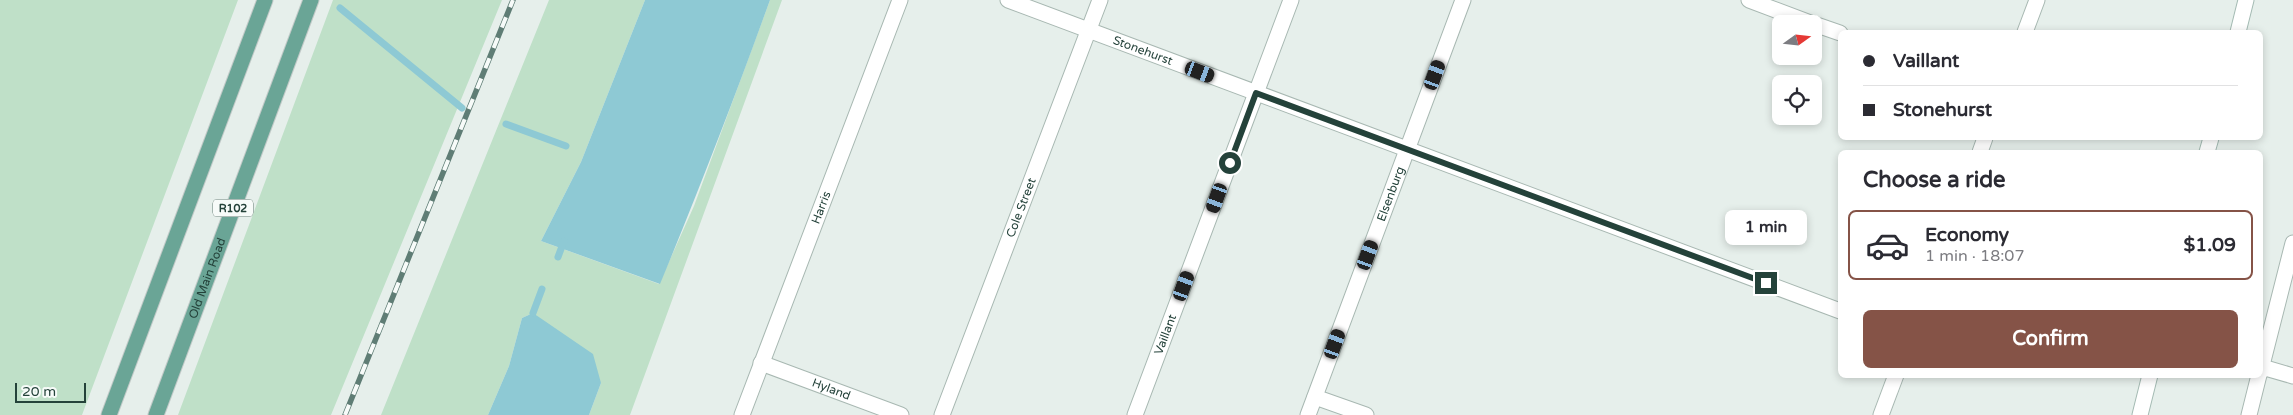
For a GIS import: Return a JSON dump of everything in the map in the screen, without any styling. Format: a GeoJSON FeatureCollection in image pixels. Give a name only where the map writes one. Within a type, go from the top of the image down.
{"type":"FeatureCollection","features":[{"type":"Feature","properties":{"kind":"main road"},"geometry":{"type":"LineString","coordinates":[[109,415],[265,0]]}},
{"type":"Feature","properties":{"kind":"main road","name":"Old Main Road"},"geometry":{"type":"LineString","coordinates":[[156,415],[311,0]]}},
{"type":"Feature","properties":{"kind":"street","name":"Harris"},"geometry":{"type":"LineString","coordinates":[[742,415],[900,0]]}},
{"type":"Feature","properties":{"kind":"street","name":"Stonehurst"},"geometry":{"type":"LineString","coordinates":[[1008,0],[1838,310]]}},
{"type":"Feature","properties":{"kind":"street","name":"Cole Street"},"geometry":{"type":"LineString","coordinates":[[942,415],[1100,0]]}},
{"type":"Feature","properties":{"kind":"street","name":"Vaillant"},"geometry":{"type":"LineString","coordinates":[[1135,415],[1291,0]]}},
{"type":"Feature","properties":{"kind":"street","name":"Elsenburg"},"geometry":{"type":"LineString","coordinates":[[1308,415],[1463,0]]}},
{"type":"Feature","properties":{"kind":"street"},"geometry":{"type":"LineString","coordinates":[[1748,0],[1789,15]]}},
{"type":"Feature","properties":{"kind":"street"},"geometry":{"type":"LineString","coordinates":[[2026,30],[2037,0]]}},
{"type":"Feature","properties":{"kind":"street"},"geometry":{"type":"LineString","coordinates":[[2238,30],[2246,0]]}},
{"type":"Feature","properties":{"kind":"street"},"geometry":{"type":"LineString","coordinates":[[1822,27],[1838,33]]}},
{"type":"Feature","properties":{"kind":"street"},"geometry":{"type":"LineString","coordinates":[[2263,360],[2293,242]]}},
{"type":"Feature","properties":{"kind":"street","name":"Hyland"},"geometry":{"type":"LineString","coordinates":[[761,364],[901,415]]}},
{"type":"Feature","properties":{"kind":"street"},"geometry":{"type":"LineString","coordinates":[[2263,372],[2293,376]]}},
{"type":"Feature","properties":{"kind":"street"},"geometry":{"type":"LineString","coordinates":[[1881,415],[1895,378]]}},
{"type":"Feature","properties":{"kind":"street"},"geometry":{"type":"LineString","coordinates":[[2140,415],[2149,378]]}},
{"type":"Feature","properties":{"kind":"street"},"geometry":{"type":"LineString","coordinates":[[2249,415],[2258,378]]}},
{"type":"Feature","properties":{"kind":"street"},"geometry":{"type":"LineString","coordinates":[[1316,397],[1366,415]]}},
{"type":"Feature","properties":{"kind":"green space"},"geometry":{"type":"Polygon","coordinates":[[[0,0],[238,0],[82,415],[0,415],[0,0]]]}},
{"type":"Feature","properties":{"kind":"green space"},"geometry":{"type":"Polygon","coordinates":[[[333,0],[502,0],[331,415],[178,415],[333,0]]]}},
{"type":"Feature","properties":{"kind":"green space"},"geometry":{"type":"Polygon","coordinates":[[[549,0],[645,0],[581,162],[541,241],[659,284],[694,206],[770,0],[782,0],[630,415],[589,415],[601,383],[544,322],[533,313],[522,318],[509,366],[488,415],[381,415],[549,0]]]}},
{"type":"Feature","properties":{"kind":"water"},"geometry":{"type":"Polygon","coordinates":[[[645,0],[770,0],[689,214],[660,284],[541,241],[581,162],[645,0]]]}},
{"type":"Feature","properties":{"kind":"water"},"geometry":{"type":"Polygon","coordinates":[[[533,313],[593,354],[601,383],[589,415],[488,415],[509,366],[522,318],[533,313]]]}},
{"type":"Feature","properties":{"kind":"waterway"},"geometry":{"type":"LineString","coordinates":[[340,8],[462,108]]}},
{"type":"Feature","properties":{"kind":"waterway"},"geometry":{"type":"LineString","coordinates":[[506,124],[566,146]]}},
{"type":"Feature","properties":{"kind":"waterway"},"geometry":{"type":"LineString","coordinates":[[558,257],[564,241]]}},
{"type":"Feature","properties":{"kind":"waterway"},"geometry":{"type":"LineString","coordinates":[[533,313],[542,289]]}},
{"type":"Feature","properties":{"kind":"railway"},"geometry":{"type":"LineString","coordinates":[[345,415],[513,0]]}},
{"type":"Feature","properties":{"kind":"route"},"geometry":{"type":"LineString","coordinates":[[1230,163],[1256,93],[1766,283]]}}]}
